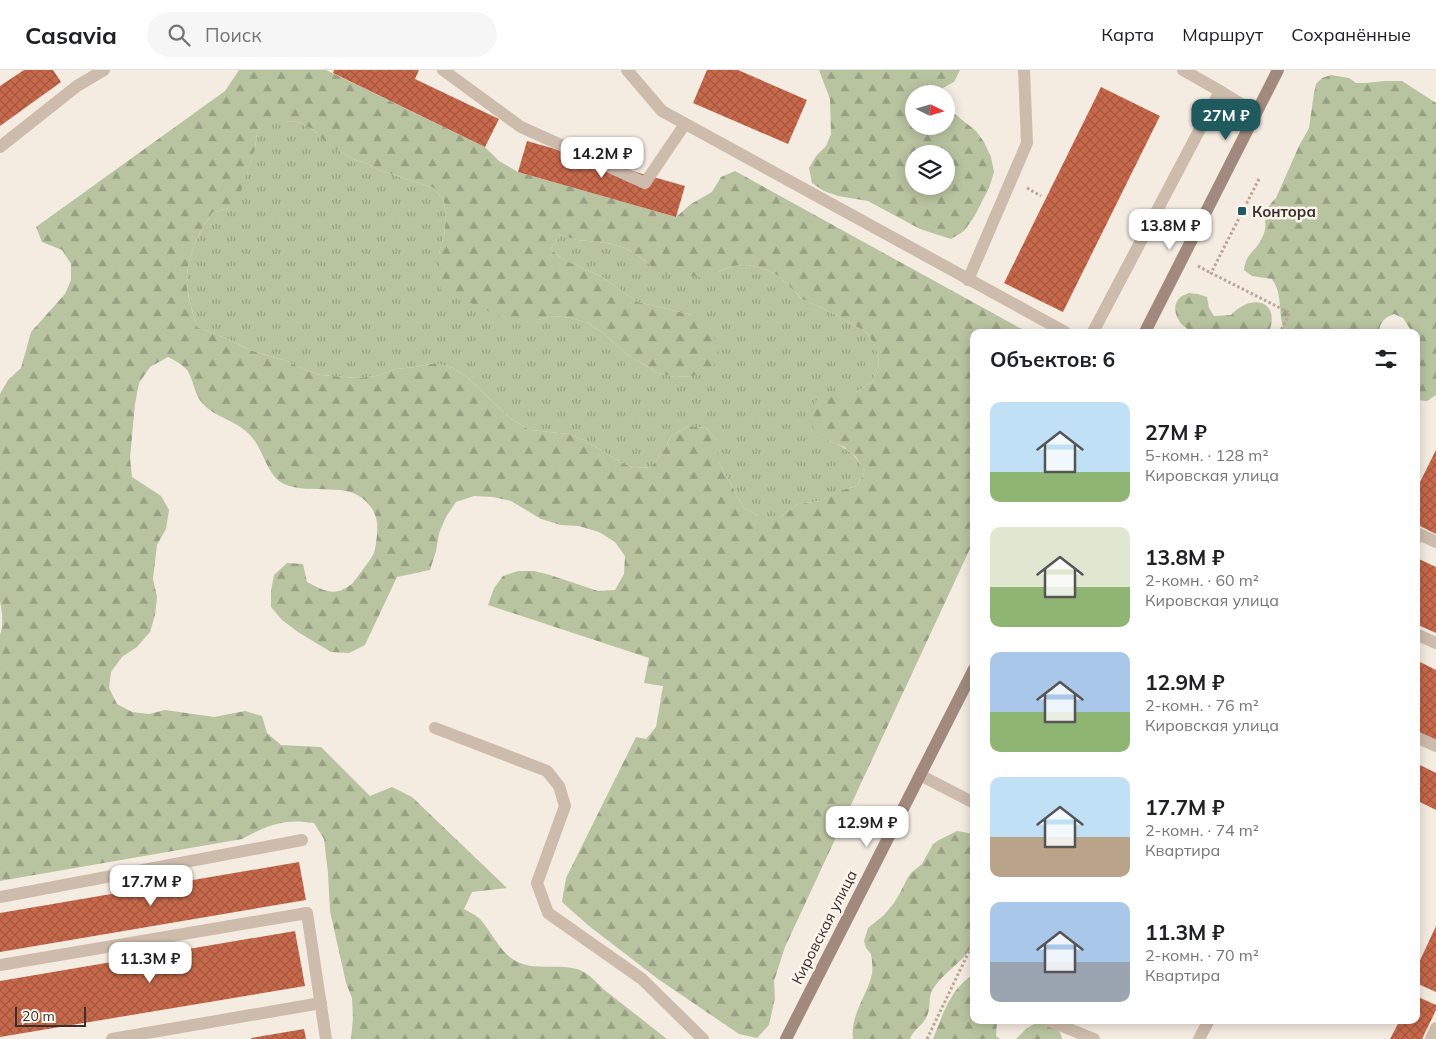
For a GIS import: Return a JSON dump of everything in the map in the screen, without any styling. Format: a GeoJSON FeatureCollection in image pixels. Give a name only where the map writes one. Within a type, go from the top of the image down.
{"type":"FeatureCollection","features":[{"type":"Feature","properties":{"kind":"main road"},"geometry":{"type":"LineString","coordinates":[[1147,329],[1278,70]]}},
{"type":"Feature","properties":{"kind":"main road","name":"Кировская улица"},"geometry":{"type":"LineString","coordinates":[[786,1039],[970,677]]}},
{"type":"Feature","properties":{"kind":"lane"},"geometry":{"type":"LineString","coordinates":[[0,147],[77,86],[104,70]]}},
{"type":"Feature","properties":{"kind":"lane"},"geometry":{"type":"LineString","coordinates":[[443,70],[521,127],[645,183],[685,124]]}},
{"type":"Feature","properties":{"kind":"lane"},"geometry":{"type":"LineString","coordinates":[[627,70],[662,112],[1059,329]]}},
{"type":"Feature","properties":{"kind":"lane"},"geometry":{"type":"LineString","coordinates":[[968,280],[1028,143],[1024,70]]}},
{"type":"Feature","properties":{"kind":"lane"},"geometry":{"type":"LineString","coordinates":[[1183,70],[1256,113]]}},
{"type":"Feature","properties":{"kind":"lane"},"geometry":{"type":"LineString","coordinates":[[1095,329],[1220,92]]}},
{"type":"Feature","properties":{"kind":"lane"},"geometry":{"type":"LineString","coordinates":[[1420,534],[1436,542]]}},
{"type":"Feature","properties":{"kind":"lane"},"geometry":{"type":"LineString","coordinates":[[1420,636],[1436,643]]}},
{"type":"Feature","properties":{"kind":"lane"},"geometry":{"type":"LineString","coordinates":[[436,728],[547,771],[559,786],[565,806],[537,883],[548,913],[642,979],[703,1039]]}},
{"type":"Feature","properties":{"kind":"lane"},"geometry":{"type":"LineString","coordinates":[[1420,739],[1436,746]]}},
{"type":"Feature","properties":{"kind":"lane"},"geometry":{"type":"LineString","coordinates":[[920,775],[970,801]]}},
{"type":"Feature","properties":{"kind":"lane"},"geometry":{"type":"LineString","coordinates":[[0,897],[302,840]]}},
{"type":"Feature","properties":{"kind":"lane"},"geometry":{"type":"LineString","coordinates":[[0,965],[307,913],[326,1039]]}},
{"type":"Feature","properties":{"kind":"lane"},"geometry":{"type":"LineString","coordinates":[[112,1039],[321,1003]]}},
{"type":"Feature","properties":{"kind":"lane"},"geometry":{"type":"LineString","coordinates":[[1057,1024],[1094,1039]]}},
{"type":"Feature","properties":{"kind":"lane"},"geometry":{"type":"LineString","coordinates":[[1199,1039],[1207,1024]]}},
{"type":"Feature","properties":{"kind":"lane"},"geometry":{"type":"LineString","coordinates":[[1431,1039],[1436,1028]]}},
{"type":"Feature","properties":{"kind":"path"},"geometry":{"type":"LineString","coordinates":[[1259,179],[1211,272],[1290,313],[1282,329]]}},
{"type":"Feature","properties":{"kind":"path"},"geometry":{"type":"LineString","coordinates":[[927,1039],[970,949]]}},
{"type":"Feature","properties":{"kind":"green space"},"geometry":{"type":"Polygon","coordinates":[[[239,70],[326,70],[485,147],[499,161],[518,172],[676,217],[691,204],[712,192],[721,177],[735,171],[1022,329],[970,329],[970,549],[785,947],[774,981],[775,998],[769,1025],[757,1038],[739,1034],[658,979],[589,926],[562,902],[566,878],[636,737],[646,739],[656,727],[663,686],[644,683],[649,658],[488,605],[494,588],[503,576],[518,571],[534,571],[550,575],[598,591],[615,590],[624,574],[625,556],[615,542],[599,532],[541,519],[511,501],[493,497],[474,496],[456,502],[446,517],[439,533],[430,570],[397,577],[365,645],[349,653],[331,652],[282,620],[271,607],[274,575],[287,563],[303,564],[307,582],[323,590],[335,592],[352,584],[375,550],[377,526],[372,509],[362,498],[352,493],[342,490],[306,489],[284,484],[278,480],[273,475],[259,447],[250,435],[239,426],[208,409],[200,400],[187,370],[181,364],[168,357],[150,367],[139,383],[135,404],[130,458],[132,477],[161,496],[169,510],[166,529],[157,545],[153,579],[157,597],[155,615],[150,632],[137,647],[122,657],[111,672],[109,688],[117,704],[132,712],[149,714],[165,710],[214,717],[245,711],[262,716],[267,733],[281,745],[321,747],[370,796],[392,787],[412,797],[507,888],[472,892],[464,909],[480,919],[509,957],[529,966],[569,967],[582,971],[667,1039],[351,1039],[352,998],[346,983],[330,911],[324,839],[314,823],[285,822],[268,826],[242,839],[0,881],[0,635],[2,614],[0,601],[0,394],[8,380],[21,368],[31,332],[65,294],[71,280],[71,264],[62,250],[42,242],[36,227],[225,91],[239,70]],[[266,120],[257,133],[255,149],[239,197],[228,208],[212,213],[192,251],[187,272],[187,283],[197,327],[249,350],[287,361],[321,375],[357,378],[376,376],[395,369],[435,363],[453,368],[468,378],[511,419],[530,430],[569,434],[586,441],[633,468],[651,467],[663,452],[671,436],[688,426],[706,428],[718,441],[718,461],[744,508],[761,517],[780,517],[798,504],[820,501],[838,491],[857,486],[865,471],[856,457],[844,447],[815,433],[809,416],[817,399],[836,392],[856,392],[872,382],[879,364],[876,347],[866,332],[802,299],[779,276],[764,269],[748,265],[732,266],[701,277],[668,274],[652,267],[625,248],[608,243],[577,240],[561,235],[550,249],[564,260],[601,276],[638,302],[692,315],[706,326],[718,343],[719,360],[707,372],[692,376],[675,377],[658,373],[628,355],[603,333],[588,323],[554,316],[538,320],[504,318],[441,290],[439,253],[444,236],[446,218],[444,201],[434,188],[382,171],[353,159],[325,142],[314,130],[298,122],[266,120]]]}},
{"type":"Feature","properties":{"kind":"green space"},"geometry":{"type":"Polygon","coordinates":[[[819,70],[960,70],[954,82],[948,85],[905,85],[905,135],[955,135],[955,114],[976,131],[984,142],[991,157],[994,172],[989,188],[974,217],[964,231],[951,239],[920,229],[868,201],[838,196],[824,191],[812,183],[809,168],[816,156],[826,146],[831,134],[830,99],[819,70]]]}},
{"type":"Feature","properties":{"kind":"green space"},"geometry":{"type":"Polygon","coordinates":[[[1331,75],[1349,78],[1356,83],[1402,81],[1436,103],[1436,395],[1427,401],[1420,400],[1420,329],[1410,329],[1403,318],[1394,314],[1383,321],[1380,329],[1284,329],[1278,292],[1272,279],[1252,276],[1244,270],[1247,259],[1260,243],[1264,232],[1267,209],[1276,198],[1309,128],[1316,84],[1322,78],[1331,75]]]}},
{"type":"Feature","properties":{"kind":"green space"},"geometry":{"type":"Polygon","coordinates":[[[266,119],[298,122],[314,130],[325,142],[353,159],[382,171],[434,188],[444,201],[446,218],[444,236],[439,253],[538,320],[554,316],[588,323],[603,333],[628,355],[658,373],[675,377],[692,376],[692,315],[638,302],[601,276],[564,260],[550,249],[561,235],[577,240],[608,243],[625,248],[652,267],[718,272],[732,266],[748,265],[764,269],[779,276],[802,299],[866,332],[876,347],[879,364],[872,382],[856,392],[836,392],[829,441],[850,452],[865,471],[857,486],[838,491],[820,501],[798,504],[780,517],[761,517],[744,508],[718,461],[718,441],[706,428],[688,426],[671,436],[663,452],[651,467],[633,468],[586,441],[569,434],[530,430],[511,419],[468,378],[453,368],[434,363],[395,369],[376,376],[357,378],[321,375],[287,361],[249,350],[197,327],[187,282],[187,271],[192,251],[212,213],[228,208],[244,181],[255,149],[257,133],[266,119]]]}},
{"type":"Feature","properties":{"kind":"green space"},"geometry":{"type":"Polygon","coordinates":[[[1189,293],[1207,297],[1209,308],[1214,316],[1231,315],[1247,304],[1262,303],[1268,307],[1271,313],[1272,321],[1270,329],[1188,329],[1179,321],[1175,308],[1178,299],[1189,293]]]}},
{"type":"Feature","properties":{"kind":"green space"},"geometry":{"type":"Polygon","coordinates":[[[957,831],[970,833],[970,949],[933,989],[930,996],[928,1014],[910,1039],[853,1039],[856,1014],[872,974],[871,954],[866,948],[864,941],[868,928],[884,915],[894,903],[911,873],[922,864],[933,844],[957,831]]]}},
{"type":"Feature","properties":{"kind":"green space"},"geometry":{"type":"Polygon","coordinates":[[[970,978],[970,1024],[997,1024],[996,1036],[1000,1039],[933,1039],[953,994],[970,978]]]}},
{"type":"Feature","properties":{"kind":"green space"},"geometry":{"type":"Polygon","coordinates":[[[1034,1024],[1049,1025],[1059,1031],[1062,1039],[1016,1039],[1034,1024]]]}},
{"type":"Feature","properties":{"kind":"building"},"geometry":{"type":"Polygon","coordinates":[[[24,70],[53,70],[61,82],[0,126],[0,86],[24,70]]]}},
{"type":"Feature","properties":{"kind":"building"},"geometry":{"type":"Polygon","coordinates":[[[334,70],[419,70],[415,79],[499,119],[485,147],[333,73],[334,70]]]}},
{"type":"Feature","properties":{"kind":"building"},"geometry":{"type":"Polygon","coordinates":[[[707,70],[738,70],[807,100],[788,144],[693,103],[707,70]]]}},
{"type":"Feature","properties":{"kind":"building"},"geometry":{"type":"Polygon","coordinates":[[[1101,87],[1160,116],[1063,312],[1004,283],[1101,87]]]}},
{"type":"Feature","properties":{"kind":"building"},"geometry":{"type":"Polygon","coordinates":[[[527,141],[685,186],[676,217],[518,172],[527,141]]]}},
{"type":"Feature","properties":{"kind":"building"},"geometry":{"type":"Polygon","coordinates":[[[1436,450],[1436,534],[1420,526],[1420,482],[1436,450]]]}},
{"type":"Feature","properties":{"kind":"building"},"geometry":{"type":"Polygon","coordinates":[[[1420,559],[1436,567],[1436,633],[1420,626],[1420,559]]]}},
{"type":"Feature","properties":{"kind":"building"},"geometry":{"type":"Polygon","coordinates":[[[1420,662],[1436,670],[1436,740],[1420,733],[1420,662]]]}},
{"type":"Feature","properties":{"kind":"building"},"geometry":{"type":"Polygon","coordinates":[[[1420,765],[1436,773],[1436,810],[1420,802],[1420,765]]]}},
{"type":"Feature","properties":{"kind":"building"},"geometry":{"type":"Polygon","coordinates":[[[299,862],[306,900],[0,952],[0,913],[299,862]]]}},
{"type":"Feature","properties":{"kind":"building"},"geometry":{"type":"Polygon","coordinates":[[[1436,926],[1436,992],[1420,985],[1420,960],[1436,926]]]}},
{"type":"Feature","properties":{"kind":"building"},"geometry":{"type":"Polygon","coordinates":[[[295,931],[305,986],[0,1037],[0,981],[295,931]]]}},
{"type":"Feature","properties":{"kind":"building"},"geometry":{"type":"Polygon","coordinates":[[[1420,998],[1436,1005],[1436,1010],[1422,1039],[1390,1039],[1398,1024],[1420,1024],[1420,998]]]}},
{"type":"Feature","properties":{"kind":"building"},"geometry":{"type":"Polygon","coordinates":[[[304,1029],[306,1039],[251,1038],[304,1029]]]}},
{"type":"Feature","properties":{"kind":"place","name":"Контора"},"geometry":{"type":"Point","coordinates":[1242,211]}}]}
